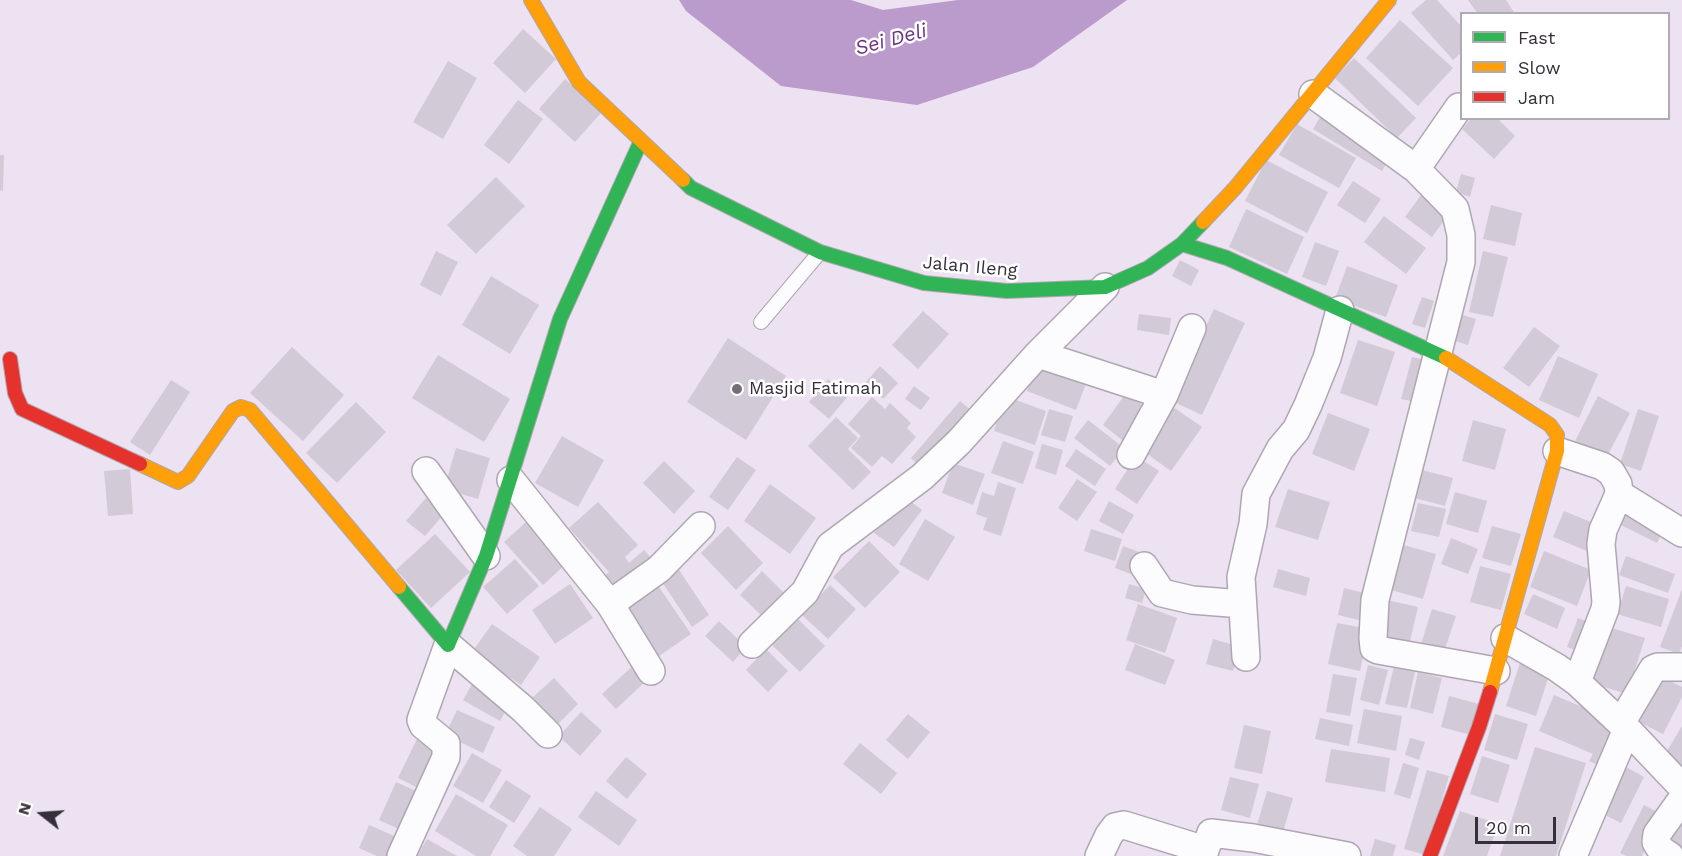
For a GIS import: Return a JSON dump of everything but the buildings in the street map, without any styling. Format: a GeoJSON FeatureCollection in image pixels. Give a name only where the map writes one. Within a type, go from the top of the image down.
{"type":"FeatureCollection","features":[{"type":"Feature","properties":{"kind":"street","name":"Jalan Ileng"},"geometry":{"type":"LineString","coordinates":[[531,0],[579,82],[691,188],[820,252],[924,283],[1007,291],[1105,286],[1148,268],[1182,244],[1235,188],[1389,0]]}},
{"type":"Feature","properties":{"kind":"street"},"geometry":{"type":"LineString","coordinates":[[1313,94],[1416,169],[1455,209],[1461,235],[1461,262],[1375,600],[1372,638],[1374,648],[1496,671]]}},
{"type":"Feature","properties":{"kind":"street"},"geometry":{"type":"LineString","coordinates":[[1416,169],[1459,107]]}},
{"type":"Feature","properties":{"kind":"street"},"geometry":{"type":"LineString","coordinates":[[400,856],[446,757],[446,744],[423,725],[421,720],[448,645],[486,556],[560,319],[641,141]]}},
{"type":"Feature","properties":{"kind":"street"},"geometry":{"type":"LineString","coordinates":[[1182,244],[1227,258],[1438,353],[1550,425],[1557,435],[1557,451],[1496,671],[1479,727],[1430,856]]}},
{"type":"Feature","properties":{"kind":"street"},"geometry":{"type":"LineString","coordinates":[[752,644],[805,592],[830,546],[922,477],[959,442],[1038,354],[1105,286]]}},
{"type":"Feature","properties":{"kind":"street"},"geometry":{"type":"LineString","coordinates":[[1246,657],[1241,577],[1253,524],[1256,494],[1280,449],[1296,430],[1308,405],[1327,358],[1340,310]]}},
{"type":"Feature","properties":{"kind":"street"},"geometry":{"type":"LineString","coordinates":[[1131,455],[1164,395],[1192,328]]}},
{"type":"Feature","properties":{"kind":"street"},"geometry":{"type":"LineString","coordinates":[[1038,354],[1164,395]]}},
{"type":"Feature","properties":{"kind":"street"},"geometry":{"type":"LineString","coordinates":[[10,358],[15,393],[21,409],[178,482],[188,477],[233,411],[241,407],[250,410],[448,645],[523,709],[548,734]]}},
{"type":"Feature","properties":{"kind":"street"},"geometry":{"type":"LineString","coordinates":[[1557,451],[1611,471],[1618,484],[1619,494],[1603,530],[1601,544],[1605,609],[1578,682]]}},
{"type":"Feature","properties":{"kind":"street"},"geometry":{"type":"LineString","coordinates":[[426,471],[486,556]]}},
{"type":"Feature","properties":{"kind":"street"},"geometry":{"type":"LineString","coordinates":[[511,480],[610,604],[651,671]]}},
{"type":"Feature","properties":{"kind":"street"},"geometry":{"type":"LineString","coordinates":[[1619,494],[1682,533]]}},
{"type":"Feature","properties":{"kind":"street"},"geometry":{"type":"LineString","coordinates":[[610,604],[659,569],[701,526]]}},
{"type":"Feature","properties":{"kind":"street"},"geometry":{"type":"LineString","coordinates":[[1144,566],[1161,593],[1192,600],[1242,604]]}},
{"type":"Feature","properties":{"kind":"street"},"geometry":{"type":"LineString","coordinates":[[1504,638],[1578,682],[1682,787]]}},
{"type":"Feature","properties":{"kind":"street"},"geometry":{"type":"LineString","coordinates":[[1573,856],[1624,726],[1653,669],[1682,667]]}},
{"type":"Feature","properties":{"kind":"street"},"geometry":{"type":"LineString","coordinates":[[1670,856],[1661,850],[1656,842],[1657,834],[1682,799]]}},
{"type":"Feature","properties":{"kind":"street"},"geometry":{"type":"LineString","coordinates":[[1099,856],[1115,827],[1124,825],[1204,853],[1211,833],[1253,838],[1347,856]]}},
{"type":"Feature","properties":{"kind":"lane"},"geometry":{"type":"LineString","coordinates":[[761,322],[820,252]]}},
{"type":"Feature","properties":{"kind":"water","name":"Sei Deli"},"geometry":{"type":"Polygon","coordinates":[[[679,0],[851,0],[883,10],[958,0],[1127,0],[1033,67],[917,105],[781,86],[686,11],[679,0]]]}},
{"type":"Feature","properties":{"kind":"traffic: fast"},"geometry":{"type":"LineString","coordinates":[[399,587],[448,645],[486,556],[560,319],[641,141]]}},
{"type":"Feature","properties":{"kind":"traffic: fast"},"geometry":{"type":"LineString","coordinates":[[683,180],[691,188],[820,252],[924,283],[1007,291],[1105,287],[1148,268],[1182,244],[1203,222]]}},
{"type":"Feature","properties":{"kind":"traffic: fast"},"geometry":{"type":"LineString","coordinates":[[1182,244],[1227,258],[1446,358]]}},
{"type":"Feature","properties":{"kind":"traffic: slow"},"geometry":{"type":"LineString","coordinates":[[531,0],[579,82],[683,180]]}},
{"type":"Feature","properties":{"kind":"traffic: slow"},"geometry":{"type":"LineString","coordinates":[[1203,222],[1235,188],[1389,0]]}},
{"type":"Feature","properties":{"kind":"traffic: slow"},"geometry":{"type":"LineString","coordinates":[[1446,358],[1550,425],[1557,435],[1557,451],[1490,692]]}},
{"type":"Feature","properties":{"kind":"traffic: slow"},"geometry":{"type":"LineString","coordinates":[[140,464],[178,482],[188,476],[233,411],[241,407],[250,410],[399,587]]}},
{"type":"Feature","properties":{"kind":"traffic: jam"},"geometry":{"type":"LineString","coordinates":[[10,359],[15,393],[22,409],[140,464]]}},
{"type":"Feature","properties":{"kind":"traffic: jam"},"geometry":{"type":"LineString","coordinates":[[1430,856],[1490,692]]}},
{"type":"Feature","properties":{"kind":"place","name":"Masjid Fatimah"},"geometry":{"type":"Point","coordinates":[737,389]}}]}
